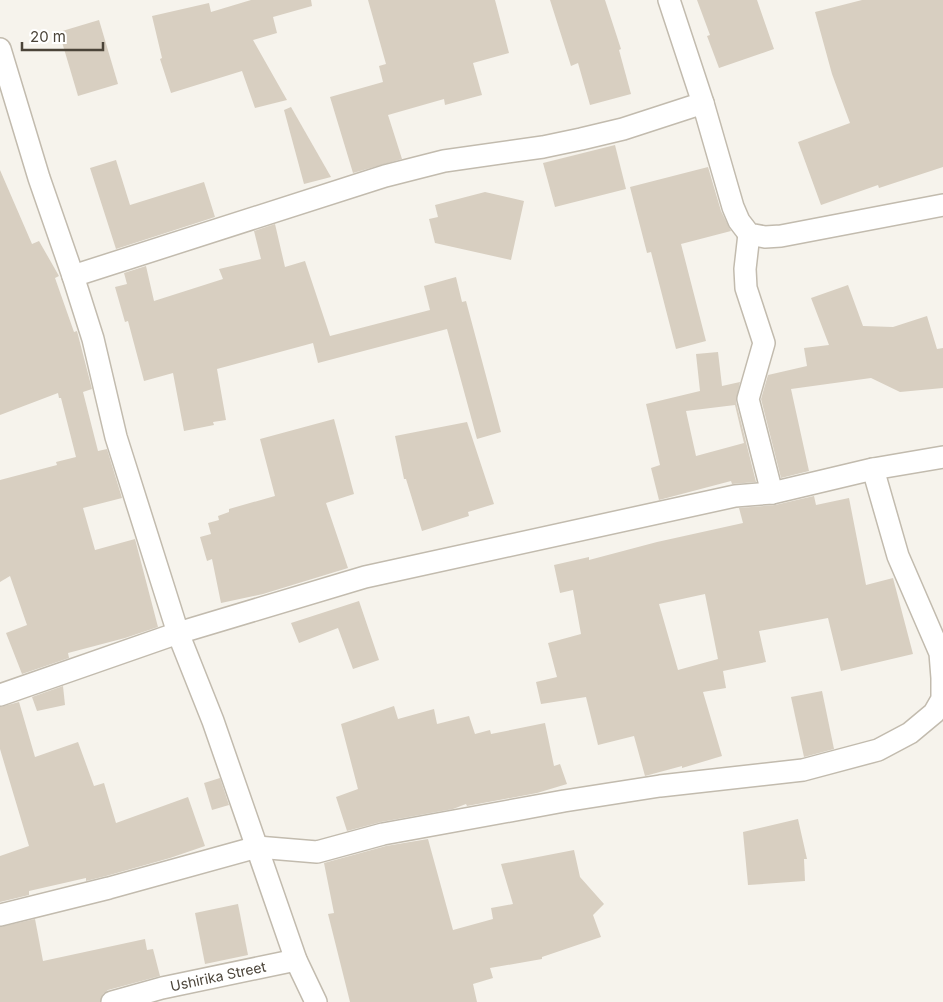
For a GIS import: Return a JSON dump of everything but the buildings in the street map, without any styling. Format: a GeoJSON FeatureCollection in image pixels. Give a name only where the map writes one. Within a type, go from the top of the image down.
{"type":"FeatureCollection","features":[{"type":"Feature","properties":{"kind":"street"},"geometry":{"type":"LineString","coordinates":[[670,0],[703,103],[733,207],[739,221],[749,234],[764,237],[782,236],[943,205]]}},
{"type":"Feature","properties":{"kind":"street"},"geometry":{"type":"LineString","coordinates":[[0,49],[39,178],[93,339],[116,437],[178,633],[213,721],[296,960],[316,1002]]}},
{"type":"Feature","properties":{"kind":"street"},"geometry":{"type":"LineString","coordinates":[[73,276],[385,176],[444,161],[543,147],[582,139],[623,129],[703,103]]}},
{"type":"Feature","properties":{"kind":"street"},"geometry":{"type":"LineString","coordinates":[[749,234],[746,288],[764,343],[748,399],[772,493]]}},
{"type":"Feature","properties":{"kind":"street"},"geometry":{"type":"LineString","coordinates":[[0,695],[178,633],[365,577],[735,496],[772,493],[873,469],[943,457]]}},
{"type":"Feature","properties":{"kind":"street"},"geometry":{"type":"LineString","coordinates":[[0,915],[109,888],[258,847],[317,852],[383,834],[574,800],[660,786],[803,770],[878,750],[910,733],[934,713],[942,699],[942,678],[940,653],[898,556],[873,469]]}},
{"type":"Feature","properties":{"kind":"street","name":"Ushirika Street"},"geometry":{"type":"LineString","coordinates":[[112,1002],[162,988],[296,960]]}}]}
